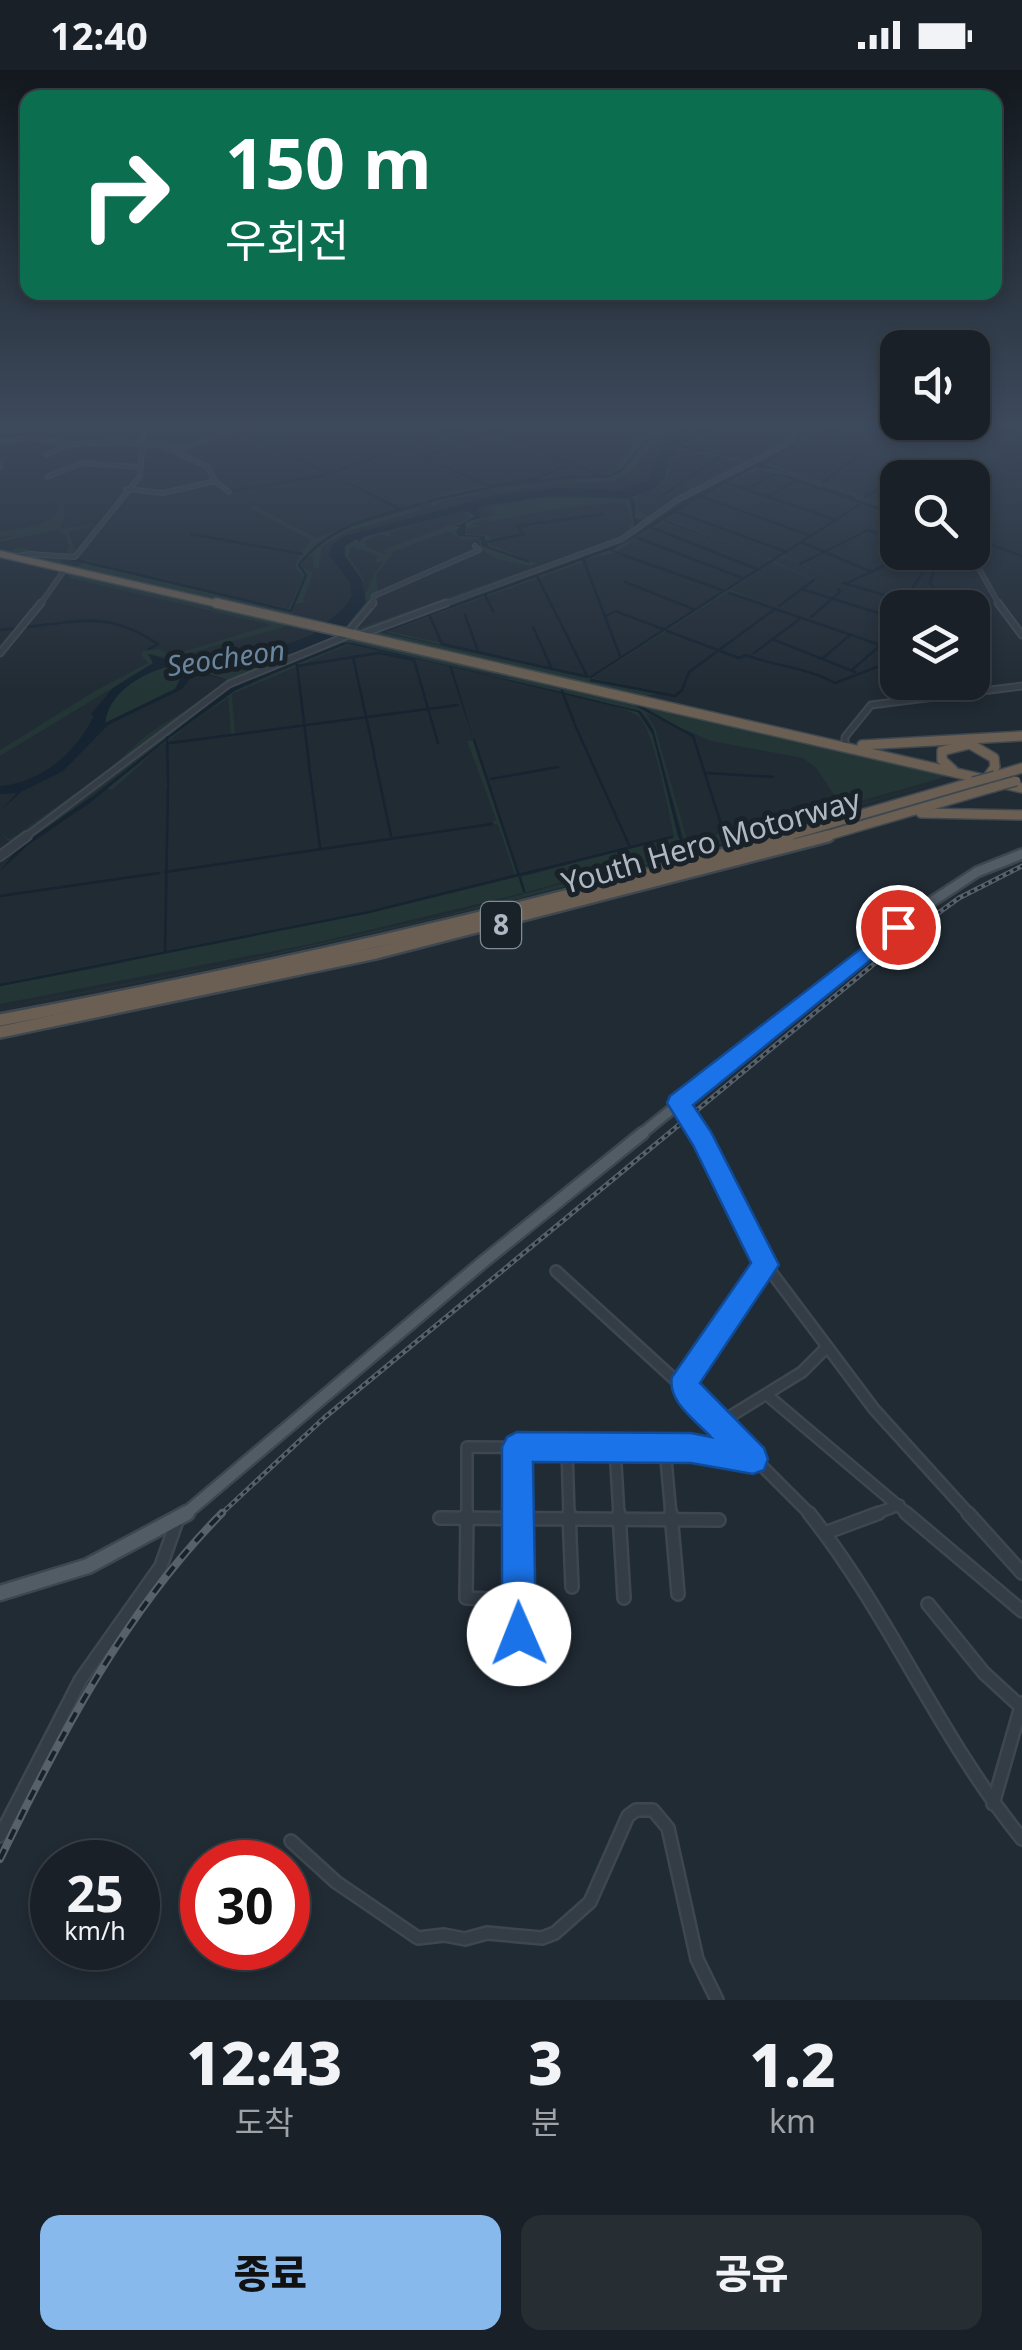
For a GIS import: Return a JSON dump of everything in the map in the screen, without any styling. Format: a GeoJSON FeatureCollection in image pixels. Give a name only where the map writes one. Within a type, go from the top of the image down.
{"type":"FeatureCollection","features":[{"type":"Feature","properties":{"kind":"highway"},"geometry":{"type":"LineString","coordinates":[[0,554],[957,772],[1020,782]]}},
{"type":"Feature","properties":{"kind":"highway"},"geometry":{"type":"LineString","coordinates":[[845,746],[1022,736]]}},
{"type":"Feature","properties":{"kind":"highway"},"geometry":{"type":"LineString","coordinates":[[957,772],[946,765],[941,754],[948,746],[964,744],[980,748],[994,758],[991,779]]}},
{"type":"Feature","properties":{"kind":"highway","name":"Youth Hero Motorway"},"geometry":{"type":"LineString","coordinates":[[0,1032],[425,944],[897,816],[1022,768]]}},
{"type":"Feature","properties":{"kind":"highway","name":"Youth Hero Motorway"},"geometry":{"type":"LineString","coordinates":[[0,1020],[231,975],[473,921],[973,782],[1020,782]]}},
{"type":"Feature","properties":{"kind":"highway"},"geometry":{"type":"LineString","coordinates":[[897,816],[1022,814]]}},
{"type":"Feature","properties":{"kind":"main road"},"geometry":{"type":"LineString","coordinates":[[0,1593],[61,1577],[177,1521],[483,1262],[944,891],[977,872],[1022,854]]}},
{"type":"Feature","properties":{"kind":"street"},"geometry":{"type":"LineString","coordinates":[[14,558],[28,552],[67,562],[108,513]]}},
{"type":"Feature","properties":{"kind":"street"},"geometry":{"type":"LineString","coordinates":[[0,856],[228,684],[352,635],[622,539],[659,513]]}},
{"type":"Feature","properties":{"kind":"street"},"geometry":{"type":"LineString","coordinates":[[352,635],[374,606],[374,596],[479,550],[475,546]]}},
{"type":"Feature","properties":{"kind":"street"},"geometry":{"type":"LineString","coordinates":[[980,570],[1004,614],[1022,635]]}},
{"type":"Feature","properties":{"kind":"street"},"geometry":{"type":"LineString","coordinates":[[0,653],[63,572]]}},
{"type":"Feature","properties":{"kind":"street"},"geometry":{"type":"LineString","coordinates":[[845,746],[845,736],[870,705],[1022,686]]}},
{"type":"Feature","properties":{"kind":"street"},"geometry":{"type":"LineString","coordinates":[[679,1103],[702,1139],[766,1265],[826,1348],[874,1409],[1022,1573]]}},
{"type":"Feature","properties":{"kind":"street"},"geometry":{"type":"LineString","coordinates":[[684,1388],[686,1377],[766,1265]]}},
{"type":"Feature","properties":{"kind":"street"},"geometry":{"type":"LineString","coordinates":[[556,1272],[684,1388],[716,1425],[791,1490],[825,1533],[944,1732],[993,1804],[1021,1835]]}},
{"type":"Feature","properties":{"kind":"street"},"geometry":{"type":"LineString","coordinates":[[716,1425],[802,1372],[826,1348]]}},
{"type":"Feature","properties":{"kind":"street"},"geometry":{"type":"LineString","coordinates":[[767,1395],[1022,1611]]}},
{"type":"Feature","properties":{"kind":"street"},"geometry":{"type":"LineString","coordinates":[[518,1600],[466,1598],[467,1447],[691,1448],[753,1459]]}},
{"type":"Feature","properties":{"kind":"street"},"geometry":{"type":"LineString","coordinates":[[517,1447],[519,1634]]}},
{"type":"Feature","properties":{"kind":"street"},"geometry":{"type":"LineString","coordinates":[[567,1448],[572,1587]]}},
{"type":"Feature","properties":{"kind":"street"},"geometry":{"type":"LineString","coordinates":[[615,1448],[624,1598]]}},
{"type":"Feature","properties":{"kind":"street"},"geometry":{"type":"LineString","coordinates":[[665,1448],[678,1594]]}},
{"type":"Feature","properties":{"kind":"street"},"geometry":{"type":"LineString","coordinates":[[825,1533],[899,1505]]}},
{"type":"Feature","properties":{"kind":"street"},"geometry":{"type":"LineString","coordinates":[[440,1518],[719,1520]]}},
{"type":"Feature","properties":{"kind":"street"},"geometry":{"type":"LineString","coordinates":[[0,1836],[82,1679],[161,1566],[177,1521]]}},
{"type":"Feature","properties":{"kind":"street"},"geometry":{"type":"LineString","coordinates":[[928,1604],[984,1673],[1021,1704],[993,1804]]}},
{"type":"Feature","properties":{"kind":"street"},"geometry":{"type":"LineString","coordinates":[[310,1858],[336,1882],[418,1938],[444,1935],[465,1939],[488,1932],[542,1938],[555,1933],[590,1902],[628,1816],[636,1810],[653,1810],[668,1828],[697,1959],[716,2000]]}},
{"type":"Feature","properties":{"kind":"shaded area"},"geometry":{"type":"Polygon","coordinates":[[[260,513],[268,513],[316,538],[387,513],[337,531],[398,513],[411,513],[348,531],[322,546],[319,568],[313,569],[313,557],[307,554],[302,567],[313,573],[303,601],[306,602],[296,604],[291,616],[73,566],[86,559],[138,576],[289,608],[303,577],[295,567],[299,555],[189,533],[301,553],[311,540],[260,513]]]}},
{"type":"Feature","properties":{"kind":"shaded area"},"geometry":{"type":"Polygon","coordinates":[[[457,513],[389,532],[393,537],[380,534],[365,541],[367,547],[387,555],[384,550],[395,545],[470,518],[466,513],[485,518],[533,513],[487,522],[484,518],[472,524],[480,526],[466,529],[467,534],[487,535],[493,540],[490,544],[537,564],[496,559],[480,549],[480,538],[462,540],[450,531],[395,551],[376,575],[378,593],[372,596],[372,605],[350,629],[345,628],[383,561],[374,564],[378,556],[352,546],[348,556],[363,582],[347,561],[345,546],[401,524],[457,513]]]}},
{"type":"Feature","properties":{"kind":"shaded area"},"geometry":{"type":"Polygon","coordinates":[[[629,513],[658,513],[622,538],[367,629],[353,630],[610,541],[626,534],[632,522],[629,513]]]}},
{"type":"Feature","properties":{"kind":"shaded area"},"geometry":{"type":"Polygon","coordinates":[[[664,513],[620,543],[496,587],[625,539],[664,513]]]}},
{"type":"Feature","properties":{"kind":"shaded area"},"geometry":{"type":"Polygon","coordinates":[[[676,513],[667,519],[774,560],[835,520],[819,513],[837,519],[849,513],[784,555],[845,584],[785,557],[774,561],[841,592],[772,562],[731,590],[779,607],[729,591],[593,678],[657,694],[645,696],[370,634],[583,560],[389,631],[591,677],[772,561],[667,521],[614,553],[584,559],[637,538],[676,513]]]}},
{"type":"Feature","properties":{"kind":"shaded area"},"geometry":{"type":"Polygon","coordinates":[[[56,514],[65,516],[59,529],[101,524],[69,532],[76,554],[61,559],[65,564],[10,552],[18,547],[63,557],[69,548],[66,535],[57,530],[0,542],[13,536],[0,537],[0,531],[36,526],[56,514]]]}},
{"type":"Feature","properties":{"kind":"shaded area"},"geometry":{"type":"Polygon","coordinates":[[[66,573],[291,625],[171,658],[148,654],[154,663],[0,756],[0,750],[148,663],[141,655],[143,651],[159,649],[170,656],[271,625],[70,578],[66,573]]]}},
{"type":"Feature","properties":{"kind":"shaded area"},"geometry":{"type":"Polygon","coordinates":[[[335,636],[956,774],[687,850],[653,729],[644,715],[638,711],[630,709],[640,713],[651,730],[683,850],[523,893],[311,944],[0,1004],[0,986],[134,961],[0,983],[367,911],[515,875],[498,825],[492,823],[496,819],[467,741],[473,740],[524,892],[521,877],[674,836],[656,755],[645,726],[639,717],[608,704],[451,668],[512,679],[503,676],[348,645],[232,694],[235,734],[231,735],[228,698],[195,720],[234,691],[334,648],[234,687],[15,853],[8,851],[11,844],[0,832],[9,839],[15,836],[109,769],[148,734],[231,681],[194,670],[196,662],[309,650],[335,636]],[[646,713],[655,728],[688,843],[837,799],[816,768],[803,758],[711,741],[646,713]]]}},
{"type":"Feature","properties":{"kind":"shaded area"},"geometry":{"type":"Polygon","coordinates":[[[189,662],[175,689],[105,723],[108,710],[124,688],[149,673],[189,662]]]}},
{"type":"Feature","properties":{"kind":"shaded area"},"geometry":{"type":"Polygon","coordinates":[[[156,751],[112,790],[107,788],[156,751]]]}},
{"type":"Feature","properties":{"kind":"shaded area"},"geometry":{"type":"Polygon","coordinates":[[[955,778],[473,910],[271,955],[136,983],[0,1008],[227,964],[446,915],[955,778]]]}},
{"type":"Feature","properties":{"kind":"water","name":"Seocheon"},"geometry":{"type":"Polygon","coordinates":[[[430,513],[458,513],[363,537],[360,542],[356,539],[345,546],[344,555],[361,578],[366,602],[334,640],[265,659],[196,662],[195,670],[231,681],[195,672],[182,689],[108,725],[63,771],[21,792],[0,811],[17,793],[0,794],[0,786],[30,779],[56,763],[77,742],[94,716],[91,714],[113,688],[153,663],[148,654],[165,659],[277,648],[312,635],[344,608],[352,596],[350,582],[329,555],[332,545],[345,536],[430,513]],[[189,663],[163,668],[136,680],[115,699],[105,723],[175,689],[189,663]]]}},
{"type":"Feature","properties":{"kind":"water"},"geometry":{"type":"Polygon","coordinates":[[[470,513],[479,513],[481,518],[466,522],[465,535],[484,536],[489,547],[529,563],[482,546],[480,537],[458,536],[455,531],[461,527],[452,525],[475,516],[470,513]]]}},
{"type":"Feature","properties":{"kind":"water"},"geometry":{"type":"Polygon","coordinates":[[[668,513],[673,513],[663,519],[771,560],[662,520],[626,541],[668,513]]]}},
{"type":"Feature","properties":{"kind":"water"},"geometry":{"type":"Polygon","coordinates":[[[623,543],[612,550],[723,589],[609,550],[385,632],[588,679],[381,632],[623,543]]]}},
{"type":"Feature","properties":{"kind":"water"},"geometry":{"type":"Polygon","coordinates":[[[337,642],[353,643],[640,711],[653,729],[685,849],[678,836],[653,735],[638,712],[452,667],[473,738],[449,666],[347,644],[234,691],[167,739],[91,802],[28,845],[0,871],[20,846],[96,794],[233,685],[337,642]]]}},
{"type":"Feature","properties":{"kind":"waterway"},"geometry":{"type":"LineString","coordinates":[[72,559],[291,611],[306,575],[299,565],[311,551],[354,524],[386,513]]}},
{"type":"Feature","properties":{"kind":"waterway"},"geometry":{"type":"LineString","coordinates":[[680,513],[784,551]]}},
{"type":"Feature","properties":{"kind":"waterway"},"geometry":{"type":"LineString","coordinates":[[747,513],[809,535]]}},
{"type":"Feature","properties":{"kind":"waterway"},"geometry":{"type":"LineString","coordinates":[[816,513],[834,519]]}},
{"type":"Feature","properties":{"kind":"waterway"},"geometry":{"type":"LineString","coordinates":[[837,519],[846,513]]}},
{"type":"Feature","properties":{"kind":"waterway"},"geometry":{"type":"LineString","coordinates":[[486,542],[524,534],[517,526],[603,514]]}},
{"type":"Feature","properties":{"kind":"waterway"},"geometry":{"type":"LineString","coordinates":[[726,590],[836,520]]}},
{"type":"Feature","properties":{"kind":"waterway"},"geometry":{"type":"LineString","coordinates":[[650,527],[757,569]]}},
{"type":"Feature","properties":{"kind":"waterway"},"geometry":{"type":"LineString","coordinates":[[824,552],[868,530],[880,534]]}},
{"type":"Feature","properties":{"kind":"waterway"},"geometry":{"type":"LineString","coordinates":[[191,534],[302,554]]}},
{"type":"Feature","properties":{"kind":"waterway"},"geometry":{"type":"LineString","coordinates":[[638,538],[742,578]]}},
{"type":"Feature","properties":{"kind":"waterway"},"geometry":{"type":"LineString","coordinates":[[803,543],[824,552]]}},
{"type":"Feature","properties":{"kind":"waterway"},"geometry":{"type":"LineString","coordinates":[[990,544],[1022,556]]}},
{"type":"Feature","properties":{"kind":"waterway"},"geometry":{"type":"LineString","coordinates":[[800,564],[824,552]]}},
{"type":"Feature","properties":{"kind":"waterway"},"geometry":{"type":"LineString","coordinates":[[824,552],[871,572]]}},
{"type":"Feature","properties":{"kind":"waterway"},"geometry":{"type":"LineString","coordinates":[[625,556],[722,590]]}},
{"type":"Feature","properties":{"kind":"waterway"},"geometry":{"type":"LineString","coordinates":[[583,559],[620,656]]}},
{"type":"Feature","properties":{"kind":"waterway"},"geometry":{"type":"LineString","coordinates":[[871,572],[880,568]]}},
{"type":"Feature","properties":{"kind":"waterway"},"geometry":{"type":"LineString","coordinates":[[911,590],[924,570]]}},
{"type":"Feature","properties":{"kind":"waterway"},"geometry":{"type":"LineString","coordinates":[[936,570],[930,583],[936,590]]}},
{"type":"Feature","properties":{"kind":"waterway"},"geometry":{"type":"LineString","coordinates":[[847,583],[871,572]]}},
{"type":"Feature","properties":{"kind":"waterway"},"geometry":{"type":"LineString","coordinates":[[537,576],[587,676]]}},
{"type":"Feature","properties":{"kind":"waterway"},"geometry":{"type":"LineString","coordinates":[[802,589],[814,580]]}},
{"type":"Feature","properties":{"kind":"waterway"},"geometry":{"type":"LineString","coordinates":[[625,582],[693,609]]}},
{"type":"Feature","properties":{"kind":"waterway"},"geometry":{"type":"LineString","coordinates":[[843,583],[880,594]]}},
{"type":"Feature","properties":{"kind":"waterway"},"geometry":{"type":"LineString","coordinates":[[779,606],[802,589]]}},
{"type":"Feature","properties":{"kind":"waterway"},"geometry":{"type":"LineString","coordinates":[[802,589],[832,599]]}},
{"type":"Feature","properties":{"kind":"waterway"},"geometry":{"type":"LineString","coordinates":[[832,599],[840,592],[838,589]]}},
{"type":"Feature","properties":{"kind":"waterway"},"geometry":{"type":"LineString","coordinates":[[591,677],[724,591]]}},
{"type":"Feature","properties":{"kind":"waterway"},"geometry":{"type":"LineString","coordinates":[[729,593],[880,645]]}},
{"type":"Feature","properties":{"kind":"waterway"},"geometry":{"type":"LineString","coordinates":[[485,595],[493,611]]}},
{"type":"Feature","properties":{"kind":"waterway"},"geometry":{"type":"LineString","coordinates":[[811,617],[832,599]]}},
{"type":"Feature","properties":{"kind":"waterway"},"geometry":{"type":"LineString","coordinates":[[832,599],[880,613]]}},
{"type":"Feature","properties":{"kind":"waterway"},"geometry":{"type":"LineString","coordinates":[[719,650],[775,609]]}},
{"type":"Feature","properties":{"kind":"waterway"},"geometry":{"type":"LineString","coordinates":[[606,616],[615,611],[663,629]]}},
{"type":"Feature","properties":{"kind":"waterway"},"geometry":{"type":"LineString","coordinates":[[429,614],[442,644],[588,677]]}},
{"type":"Feature","properties":{"kind":"waterway"},"geometry":{"type":"LineString","coordinates":[[465,615],[478,651]]}},
{"type":"Feature","properties":{"kind":"waterway"},"geometry":{"type":"LineString","coordinates":[[773,639],[801,618]]}},
{"type":"Feature","properties":{"kind":"waterway","name":"Seocheon"},"geometry":{"type":"LineString","coordinates":[[25,627],[79,621],[109,623],[158,644],[149,649]]}},
{"type":"Feature","properties":{"kind":"waterway"},"geometry":{"type":"LineString","coordinates":[[533,627],[551,667]]}},
{"type":"Feature","properties":{"kind":"waterway"},"geometry":{"type":"LineString","coordinates":[[0,630],[18,628]]}},
{"type":"Feature","properties":{"kind":"waterway"},"geometry":{"type":"LineString","coordinates":[[667,631],[719,650]]}},
{"type":"Feature","properties":{"kind":"waterway"},"geometry":{"type":"LineString","coordinates":[[823,658],[850,635]]}},
{"type":"Feature","properties":{"kind":"waterway"},"geometry":{"type":"LineString","coordinates":[[754,653],[773,639]]}},
{"type":"Feature","properties":{"kind":"waterway"},"geometry":{"type":"LineString","coordinates":[[773,639],[855,672]]}},
{"type":"Feature","properties":{"kind":"waterway"},"geometry":{"type":"LineString","coordinates":[[853,669],[880,646]]}},
{"type":"Feature","properties":{"kind":"waterway"},"geometry":{"type":"LineString","coordinates":[[591,680],[675,696],[682,690],[689,672],[719,650]]}},
{"type":"Feature","properties":{"kind":"waterway"},"geometry":{"type":"LineString","coordinates":[[719,650],[835,683],[880,666]]}},
{"type":"Feature","properties":{"kind":"waterway"},"geometry":{"type":"LineString","coordinates":[[353,657],[379,653],[414,660],[428,709]]}},
{"type":"Feature","properties":{"kind":"waterway","name":"Seocheon"},"geometry":{"type":"LineString","coordinates":[[297,666],[353,657]]}},
{"type":"Feature","properties":{"kind":"waterway"},"geometry":{"type":"LineString","coordinates":[[353,657],[366,717]]}},
{"type":"Feature","properties":{"kind":"waterway","name":"Seocheon"},"geometry":{"type":"LineString","coordinates":[[297,666],[304,725]]}},
{"type":"Feature","properties":{"kind":"waterway"},"geometry":{"type":"LineString","coordinates":[[562,691],[574,722]]}},
{"type":"Feature","properties":{"kind":"waterway"},"geometry":{"type":"LineString","coordinates":[[635,704],[693,736],[721,824]]}},
{"type":"Feature","properties":{"kind":"waterway"},"geometry":{"type":"LineString","coordinates":[[428,709],[458,705]]}},
{"type":"Feature","properties":{"kind":"waterway"},"geometry":{"type":"LineString","coordinates":[[366,717],[428,709]]}},
{"type":"Feature","properties":{"kind":"waterway"},"geometry":{"type":"LineString","coordinates":[[428,709],[438,743]]}},
{"type":"Feature","properties":{"kind":"waterway"},"geometry":{"type":"LineString","coordinates":[[304,725],[366,717]]}},
{"type":"Feature","properties":{"kind":"waterway"},"geometry":{"type":"LineString","coordinates":[[366,717],[374,753]]}},
{"type":"Feature","properties":{"kind":"waterway"},"geometry":{"type":"LineString","coordinates":[[170,743],[304,725]]}},
{"type":"Feature","properties":{"kind":"waterway"},"geometry":{"type":"LineString","coordinates":[[304,725],[309,763]]}},
{"type":"Feature","properties":{"kind":"waterway"},"geometry":{"type":"LineString","coordinates":[[575,725],[629,845]]}},
{"type":"Feature","properties":{"kind":"waterway"},"geometry":{"type":"LineString","coordinates":[[167,737],[168,783]]}},
{"type":"Feature","properties":{"kind":"waterway"},"geometry":{"type":"LineString","coordinates":[[474,740],[518,873]]}},
{"type":"Feature","properties":{"kind":"waterway"},"geometry":{"type":"LineString","coordinates":[[374,755],[391,836]]}},
{"type":"Feature","properties":{"kind":"waterway"},"geometry":{"type":"LineString","coordinates":[[309,765],[320,847]]}},
{"type":"Feature","properties":{"kind":"waterway"},"geometry":{"type":"LineString","coordinates":[[491,779],[558,767]]}},
{"type":"Feature","properties":{"kind":"waterway"},"geometry":{"type":"LineString","coordinates":[[706,773],[773,777]]}},
{"type":"Feature","properties":{"kind":"waterway"},"geometry":{"type":"LineString","coordinates":[[166,872],[168,786]]}},
{"type":"Feature","properties":{"kind":"waterway"},"geometry":{"type":"LineString","coordinates":[[166,872],[492,824]]}},
{"type":"Feature","properties":{"kind":"waterway"},"geometry":{"type":"LineString","coordinates":[[0,985],[369,912],[672,837]]}},
{"type":"Feature","properties":{"kind":"waterway"},"geometry":{"type":"LineString","coordinates":[[165,952],[166,872]]}},
{"type":"Feature","properties":{"kind":"waterway"},"geometry":{"type":"LineString","coordinates":[[0,896],[159,873]]}},
{"type":"Feature","properties":{"kind":"waterway"},"geometry":{"type":"LineString","coordinates":[[520,878],[524,891]]}},
{"type":"Feature","properties":{"kind":"railway"},"geometry":{"type":"LineString","coordinates":[[221,1514],[324,1418],[915,930],[959,898],[1022,866]]}},
{"type":"Feature","properties":{"kind":"railway"},"geometry":{"type":"LineString","coordinates":[[0,1859],[71,1721],[125,1633],[187,1551],[221,1514]]}},
{"type":"Feature","properties":{"kind":"route"},"geometry":{"type":"LineString","coordinates":[[519,1634],[517,1447],[691,1448],[753,1459],[684,1388],[686,1377],[766,1265],[702,1139],[679,1103],[898,927]]}}]}
